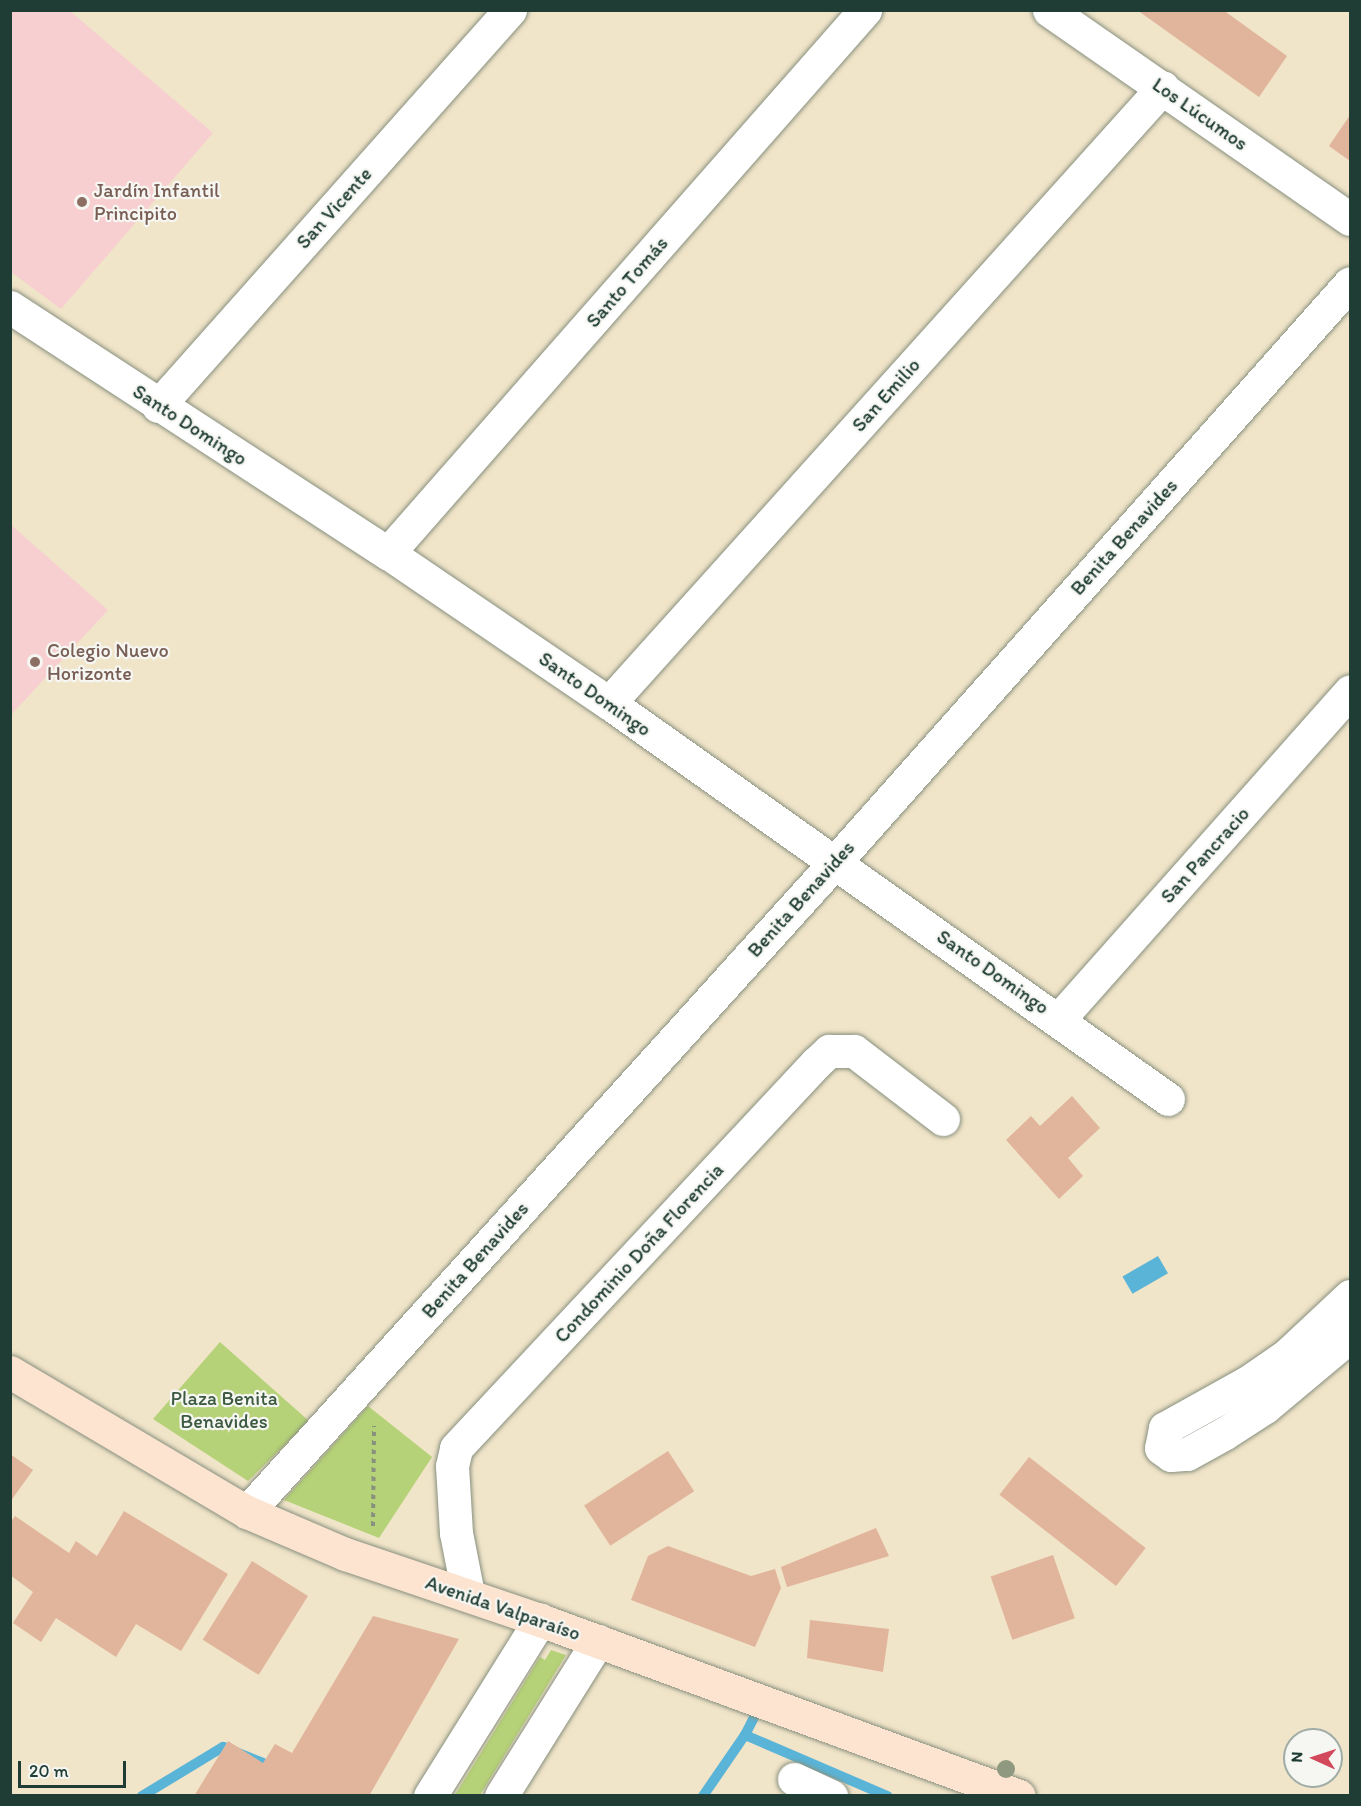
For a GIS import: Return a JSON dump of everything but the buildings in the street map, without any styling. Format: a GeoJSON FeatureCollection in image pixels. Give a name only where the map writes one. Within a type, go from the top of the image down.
{"type":"FeatureCollection","features":[{"type":"Feature","properties":{"kind":"main road","name":"Avenida Valparaíso"},"geometry":{"type":"LineString","coordinates":[[10,1372],[247,1512],[373,1563],[468,1594],[598,1641],[997,1792]]}},
{"type":"Feature","properties":{"kind":"street","name":"San Vicente"},"geometry":{"type":"LineString","coordinates":[[158,406],[510,10]]}},
{"type":"Feature","properties":{"kind":"street","name":"Santo Tomás"},"geometry":{"type":"LineString","coordinates":[[388,553],[865,10]]}},
{"type":"Feature","properties":{"kind":"street","name":"Los Lúcumos"},"geometry":{"type":"LineString","coordinates":[[1049,10],[1350,219]]}},
{"type":"Feature","properties":{"kind":"street","name":"San Emilio"},"geometry":{"type":"LineString","coordinates":[[609,703],[1163,87]]}},
{"type":"Feature","properties":{"kind":"street","name":"Benita Benavides"},"geometry":{"type":"LineString","coordinates":[[247,1512],[836,861],[1350,283]]}},
{"type":"Feature","properties":{"kind":"street","name":"Santo Domingo"},"geometry":{"type":"LineString","coordinates":[[10,307],[158,406],[388,553],[609,703],[1059,1018],[1168,1098]]}},
{"type":"Feature","properties":{"kind":"street","name":"San Pancracio"},"geometry":{"type":"LineString","coordinates":[[1059,1018],[1350,691]]}},
{"type":"Feature","properties":{"kind":"street","name":"Condominio Doña Florencia"},"geometry":{"type":"LineString","coordinates":[[468,1594],[456,1533],[452,1466],[456,1448],[816,1063],[829,1051],[854,1051],[943,1119]]}},
{"type":"Feature","properties":{"kind":"street"},"geometry":{"type":"LineString","coordinates":[[1350,1296],[1287,1354],[1257,1395],[1350,1336]]}},
{"type":"Feature","properties":{"kind":"street"},"geometry":{"type":"LineString","coordinates":[[430,1796],[540,1620]]}},
{"type":"Feature","properties":{"kind":"street"},"geometry":{"type":"LineString","coordinates":[[501,1796],[598,1641]]}},
{"type":"Feature","properties":{"kind":"street"},"geometry":{"type":"LineString","coordinates":[[794,1779],[831,1796]]}},
{"type":"Feature","properties":{"kind":"path"},"geometry":{"type":"LineString","coordinates":[[373,1563],[374,1372]]}},
{"type":"Feature","properties":{"kind":"shaded area","name":"Jardín Infantil Principito"},"geometry":{"type":"Polygon","coordinates":[[[11,10],[70,11],[213,133],[61,309],[11,272],[11,10]]]}},
{"type":"Feature","properties":{"kind":"shaded area","name":"Colegio Nuevo Horizonte"},"geometry":{"type":"Polygon","coordinates":[[[11,525],[108,610],[11,715],[11,525]]]}},
{"type":"Feature","properties":{"kind":"green space","name":"Plaza Benita Benavides"},"geometry":{"type":"Polygon","coordinates":[[[220,1342],[309,1421],[248,1481],[153,1419],[220,1342]]]}},
{"type":"Feature","properties":{"kind":"green space"},"geometry":{"type":"Polygon","coordinates":[[[368,1406],[432,1457],[379,1538],[284,1500],[368,1406]]]}},
{"type":"Feature","properties":{"kind":"green space"},"geometry":{"type":"Polygon","coordinates":[[[551,1650],[566,1655],[480,1795],[455,1795],[540,1657],[545,1660],[551,1650]]]}},
{"type":"Feature","properties":{"kind":"water"},"geometry":{"type":"Polygon","coordinates":[[[1158,1256],[1168,1273],[1132,1294],[1122,1276],[1158,1256]]]}},
{"type":"Feature","properties":{"kind":"waterway"},"geometry":{"type":"LineString","coordinates":[[745,1735],[754,1717]]}},
{"type":"Feature","properties":{"kind":"waterway"},"geometry":{"type":"LineString","coordinates":[[703,1796],[745,1735],[887,1796]]}},
{"type":"Feature","properties":{"kind":"waterway"},"geometry":{"type":"LineString","coordinates":[[142,1796],[223,1747],[263,1763]]}},
{"type":"Feature","properties":{"kind":"place","name":"Jardín Infantil Principito"},"geometry":{"type":"Point","coordinates":[82,202]}},
{"type":"Feature","properties":{"kind":"place","name":"Colegio Nuevo Horizonte"},"geometry":{"type":"Point","coordinates":[35,662]}}]}
